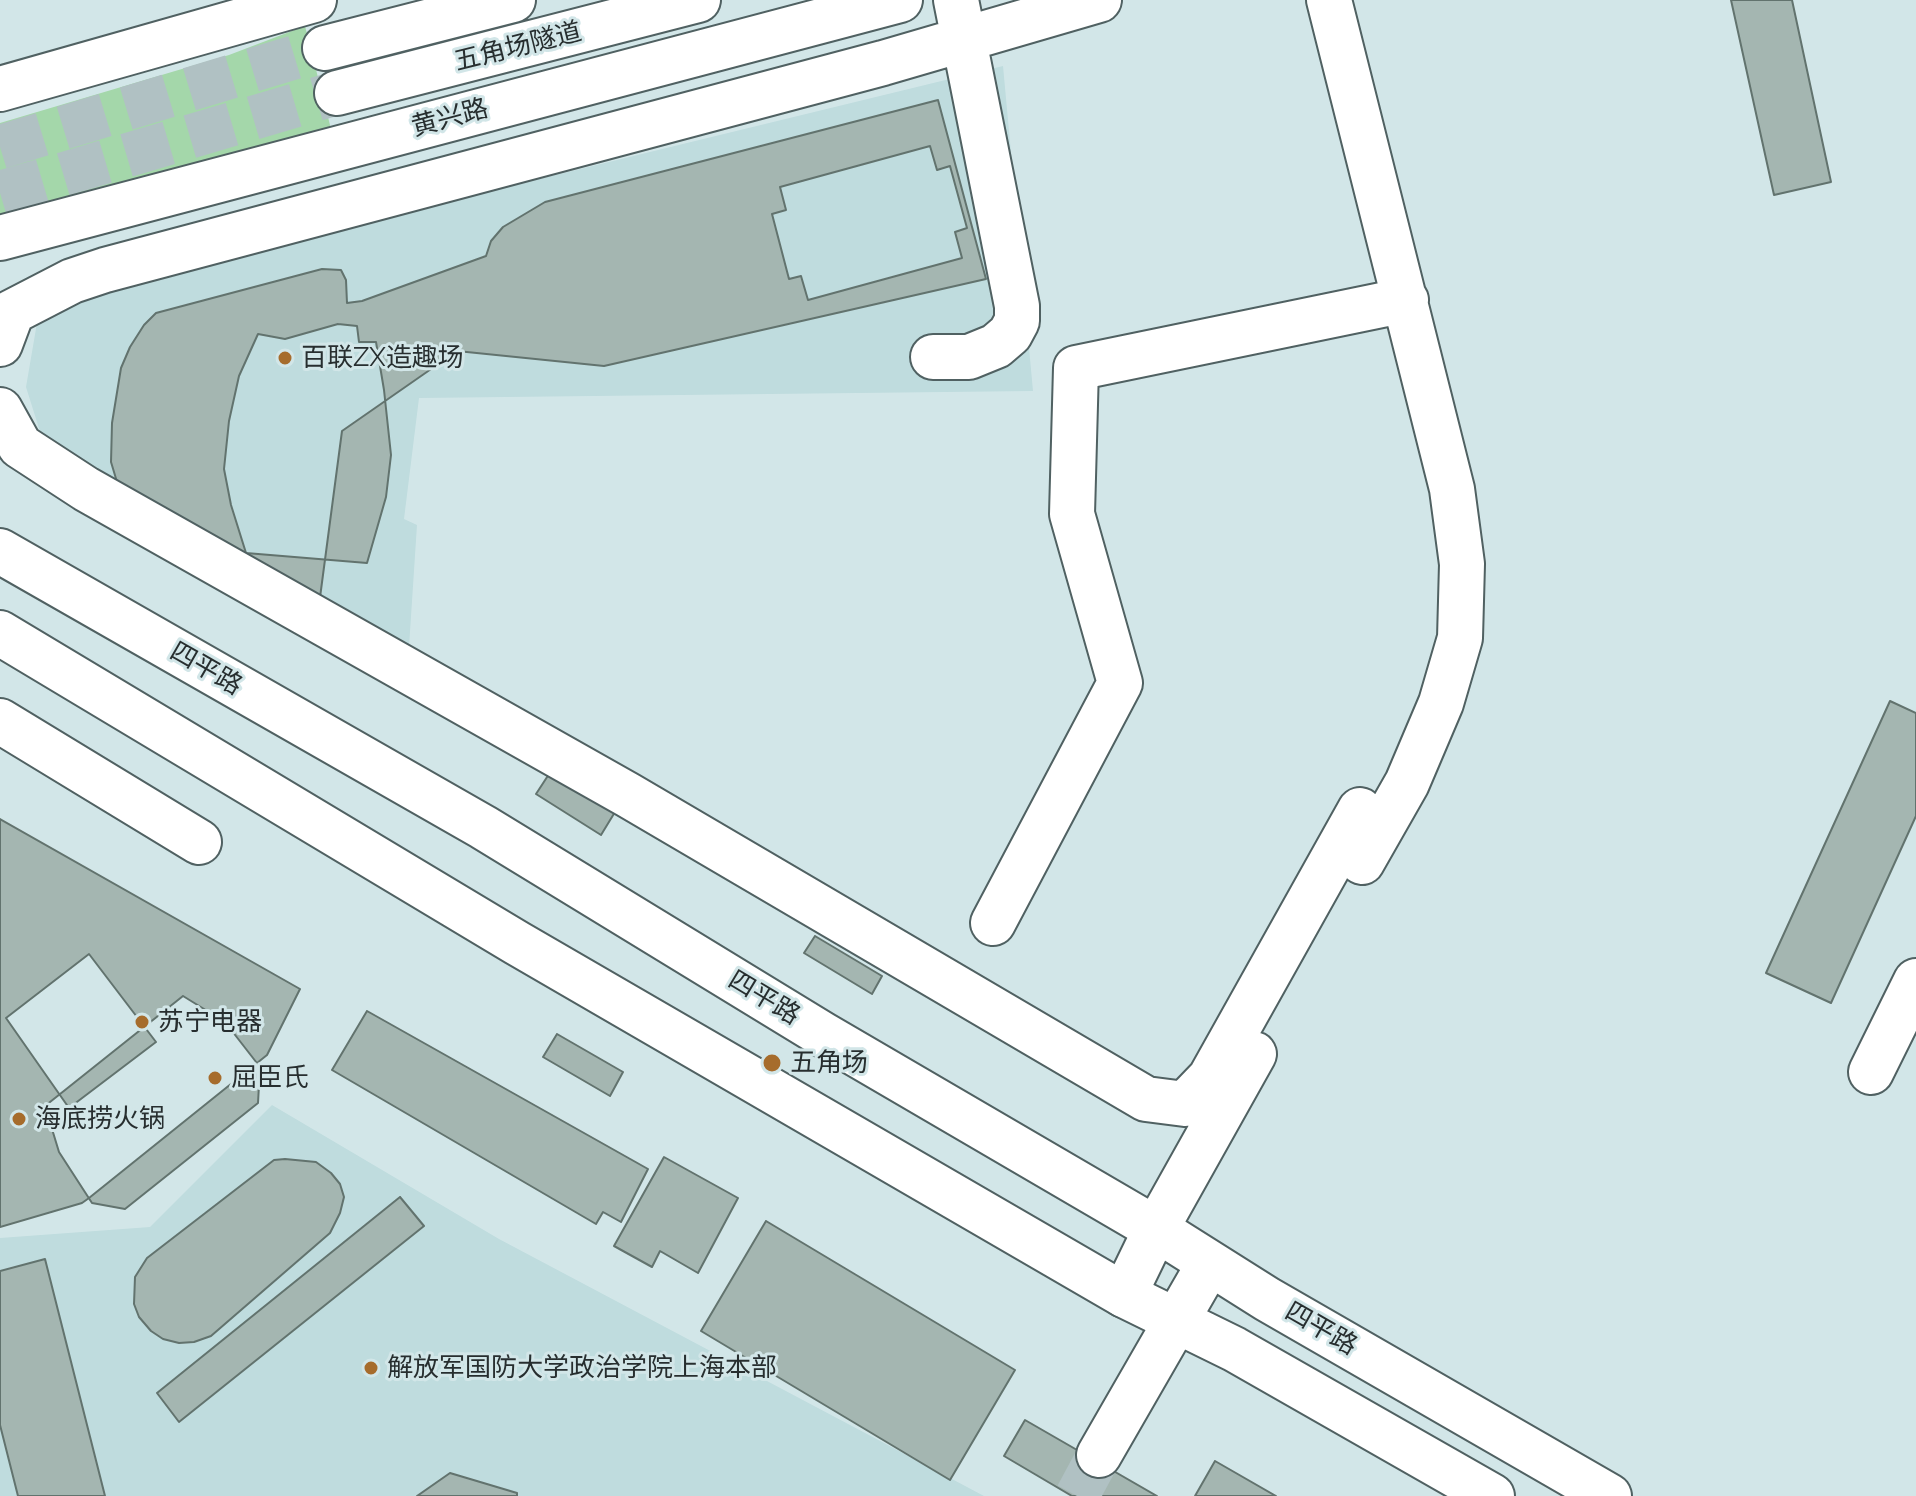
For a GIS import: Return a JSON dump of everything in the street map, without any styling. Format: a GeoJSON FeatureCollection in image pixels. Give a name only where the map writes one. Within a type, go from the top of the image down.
{"type":"FeatureCollection","features":[{"type":"Feature","properties":{"kind":"main road"},"geometry":{"type":"LineString","coordinates":[[0,89],[230,11],[314,0]]}},
{"type":"Feature","properties":{"kind":"main road","name":"五角场隧道"},"geometry":{"type":"LineString","coordinates":[[325,48],[513,0]]}},
{"type":"Feature","properties":{"kind":"main road","name":"五角场隧道"},"geometry":{"type":"LineString","coordinates":[[337,93],[698,0]]}},
{"type":"Feature","properties":{"kind":"main road","name":"黄兴路"},"geometry":{"type":"LineString","coordinates":[[0,238],[900,0]]}},
{"type":"Feature","properties":{"kind":"main road"},"geometry":{"type":"LineString","coordinates":[[0,344],[12,312],[72,281],[105,270],[960,20],[1099,0]]}},
{"type":"Feature","properties":{"kind":"main road"},"geometry":{"type":"LineString","coordinates":[[1124,1295],[1156,1229],[1407,783],[1441,703],[1460,638],[1462,564],[1452,489],[1329,0]]}},
{"type":"Feature","properties":{"kind":"main road"},"geometry":{"type":"LineString","coordinates":[[933,357],[969,357],[996,346],[1010,334],[1017,321],[1017,306],[960,20]]}},
{"type":"Feature","properties":{"kind":"main road"},"geometry":{"type":"LineString","coordinates":[[993,923],[1120,683],[1072,514],[1076,368],[1406,300]]}},
{"type":"Feature","properties":{"kind":"main road"},"geometry":{"type":"LineString","coordinates":[[0,410],[20,446],[86,489],[628,795],[1146,1099],[1185,1104],[1210,1078],[1360,810]]}},
{"type":"Feature","properties":{"kind":"main road","name":"四平路"},"geometry":{"type":"LineString","coordinates":[[0,551],[483,827],[822,1034],[1156,1229],[1209,1264],[1609,1496]]}},
{"type":"Feature","properties":{"kind":"main road"},"geometry":{"type":"LineString","coordinates":[[0,633],[517,943],[1124,1295],[1234,1349],[1492,1496]]}},
{"type":"Feature","properties":{"kind":"main road"},"geometry":{"type":"LineString","coordinates":[[0,721],[199,842]]}},
{"type":"Feature","properties":{"kind":"main road"},"geometry":{"type":"LineString","coordinates":[[1871,1072],[1916,981]]}},
{"type":"Feature","properties":{"kind":"main road"},"geometry":{"type":"LineString","coordinates":[[1099,1455],[1209,1264]]}},
{"type":"Feature","properties":{"kind":"shaded area"},"geometry":{"type":"Polygon","coordinates":[[[1003,66],[1033,391],[419,398],[404,519],[417,525],[409,647],[42,438],[26,387],[38,317],[104,285],[1003,66]]]}},
{"type":"Feature","properties":{"kind":"shaded area","name":"解放军国防大学政治学院上海本部"},"geometry":{"type":"Polygon","coordinates":[[[272,1105],[499,1239],[984,1496],[0,1496],[0,1238],[150,1227],[272,1105]]]}},
{"type":"Feature","properties":{"kind":"green space"},"geometry":{"type":"Polygon","coordinates":[[[305,26],[331,129],[0,216],[0,123],[229,55],[305,26]]]}},
{"type":"Feature","properties":{"kind":"building"},"geometry":{"type":"Polygon","coordinates":[[[1731,0],[1792,0],[1831,182],[1774,195],[1731,0]]]}},
{"type":"Feature","properties":{"kind":"building","name":"百联ZX造趣场"},"geometry":{"type":"Polygon","coordinates":[[[938,100],[986,279],[604,366],[457,351],[342,431],[319,605],[117,482],[111,462],[112,423],[121,368],[144,325],[156,313],[322,269],[341,270],[346,280],[347,303],[362,301],[486,256],[491,241],[503,227],[545,202],[938,100]]]}},
{"type":"Feature","properties":{"kind":"building"},"geometry":{"type":"Polygon","coordinates":[[[930,146],[937,170],[950,166],[967,228],[955,232],[962,258],[808,300],[801,276],[789,279],[772,214],[786,210],[780,187],[930,146]]]}},
{"type":"Feature","properties":{"kind":"building"},"geometry":{"type":"Polygon","coordinates":[[[338,324],[357,326],[359,342],[376,342],[384,390],[391,455],[386,497],[367,563],[246,553],[224,469],[229,421],[239,376],[258,334],[285,339],[338,324]]]}},
{"type":"Feature","properties":{"kind":"building"},"geometry":{"type":"Polygon","coordinates":[[[1890,701],[1916,713],[1916,816],[1831,1003],[1766,973],[1890,701]]]}},
{"type":"Feature","properties":{"kind":"building"},"geometry":{"type":"Polygon","coordinates":[[[551,771],[615,812],[601,835],[536,794],[551,771]]]}},
{"type":"Feature","properties":{"kind":"building","name":"苏宁电器"},"geometry":{"type":"Polygon","coordinates":[[[0,819],[300,989],[267,1055],[89,1198],[82,1203],[0,1227],[0,819]]]}},
{"type":"Feature","properties":{"kind":"building"},"geometry":{"type":"Polygon","coordinates":[[[815,936],[882,976],[872,994],[804,953],[815,936]]]}},
{"type":"Feature","properties":{"kind":"building"},"geometry":{"type":"Polygon","coordinates":[[[89,954],[156,1042],[69,1108],[6,1018],[89,954]]]}},
{"type":"Feature","properties":{"kind":"building"},"geometry":{"type":"Polygon","coordinates":[[[183,996],[225,1022],[260,1067],[258,1103],[125,1209],[92,1203],[59,1152],[45,1106],[183,996]]]}},
{"type":"Feature","properties":{"kind":"building"},"geometry":{"type":"Polygon","coordinates":[[[367,1011],[648,1169],[621,1222],[603,1212],[596,1224],[332,1070],[367,1011]]]}},
{"type":"Feature","properties":{"kind":"building"},"geometry":{"type":"Polygon","coordinates":[[[557,1034],[623,1072],[610,1096],[543,1057],[557,1034]]]}},
{"type":"Feature","properties":{"kind":"building"},"geometry":{"type":"Polygon","coordinates":[[[664,1157],[738,1198],[698,1273],[660,1251],[652,1267],[614,1246],[664,1157]]]}},
{"type":"Feature","properties":{"kind":"building"},"geometry":{"type":"Polygon","coordinates":[[[274,1160],[316,1162],[340,1184],[344,1197],[330,1233],[211,1336],[179,1343],[163,1339],[151,1331],[139,1317],[134,1304],[135,1277],[147,1258],[274,1160]]]}},
{"type":"Feature","properties":{"kind":"building"},"geometry":{"type":"Polygon","coordinates":[[[400,1197],[424,1226],[179,1422],[157,1393],[400,1197]]]}},
{"type":"Feature","properties":{"kind":"building"},"geometry":{"type":"Polygon","coordinates":[[[766,1221],[1015,1370],[950,1480],[701,1331],[766,1221]]]}},
{"type":"Feature","properties":{"kind":"building"},"geometry":{"type":"Polygon","coordinates":[[[45,1259],[105,1496],[18,1496],[0,1425],[0,1271],[45,1259]]]}},
{"type":"Feature","properties":{"kind":"building"},"geometry":{"type":"Polygon","coordinates":[[[1025,1420],[1157,1496],[1072,1496],[1004,1456],[1025,1420]]]}},
{"type":"Feature","properties":{"kind":"building"},"geometry":{"type":"Polygon","coordinates":[[[1215,1461],[1276,1496],[1195,1496],[1215,1461]]]}},
{"type":"Feature","properties":{"kind":"building"},"geometry":{"type":"Polygon","coordinates":[[[450,1473],[517,1493],[517,1496],[417,1496],[450,1473]]]}},
{"type":"Feature","properties":{"kind":"tunnel"},"geometry":{"type":"LineString","coordinates":[[0,147],[325,48]]}},
{"type":"Feature","properties":{"kind":"tunnel"},"geometry":{"type":"LineString","coordinates":[[0,193],[337,93]]}},
{"type":"Feature","properties":{"kind":"tunnel"},"geometry":{"type":"LineString","coordinates":[[1077,1496],[1099,1455]]}},
{"type":"Feature","properties":{"kind":"place","name":"百联ZX造趣场"},"geometry":{"type":"Point","coordinates":[285,358]}},
{"type":"Feature","properties":{"kind":"place","name":"苏宁电器"},"geometry":{"type":"Point","coordinates":[142,1022]}},
{"type":"Feature","properties":{"kind":"place","name":"五角场"},"geometry":{"type":"Point","coordinates":[772,1063]}},
{"type":"Feature","properties":{"kind":"place","name":"屈臣氏"},"geometry":{"type":"Point","coordinates":[215,1078]}},
{"type":"Feature","properties":{"kind":"place","name":"海底捞火锅"},"geometry":{"type":"Point","coordinates":[19,1119]}},
{"type":"Feature","properties":{"kind":"place","name":"解放军国防大学政治学院上海本部"},"geometry":{"type":"Point","coordinates":[371,1368]}}]}
